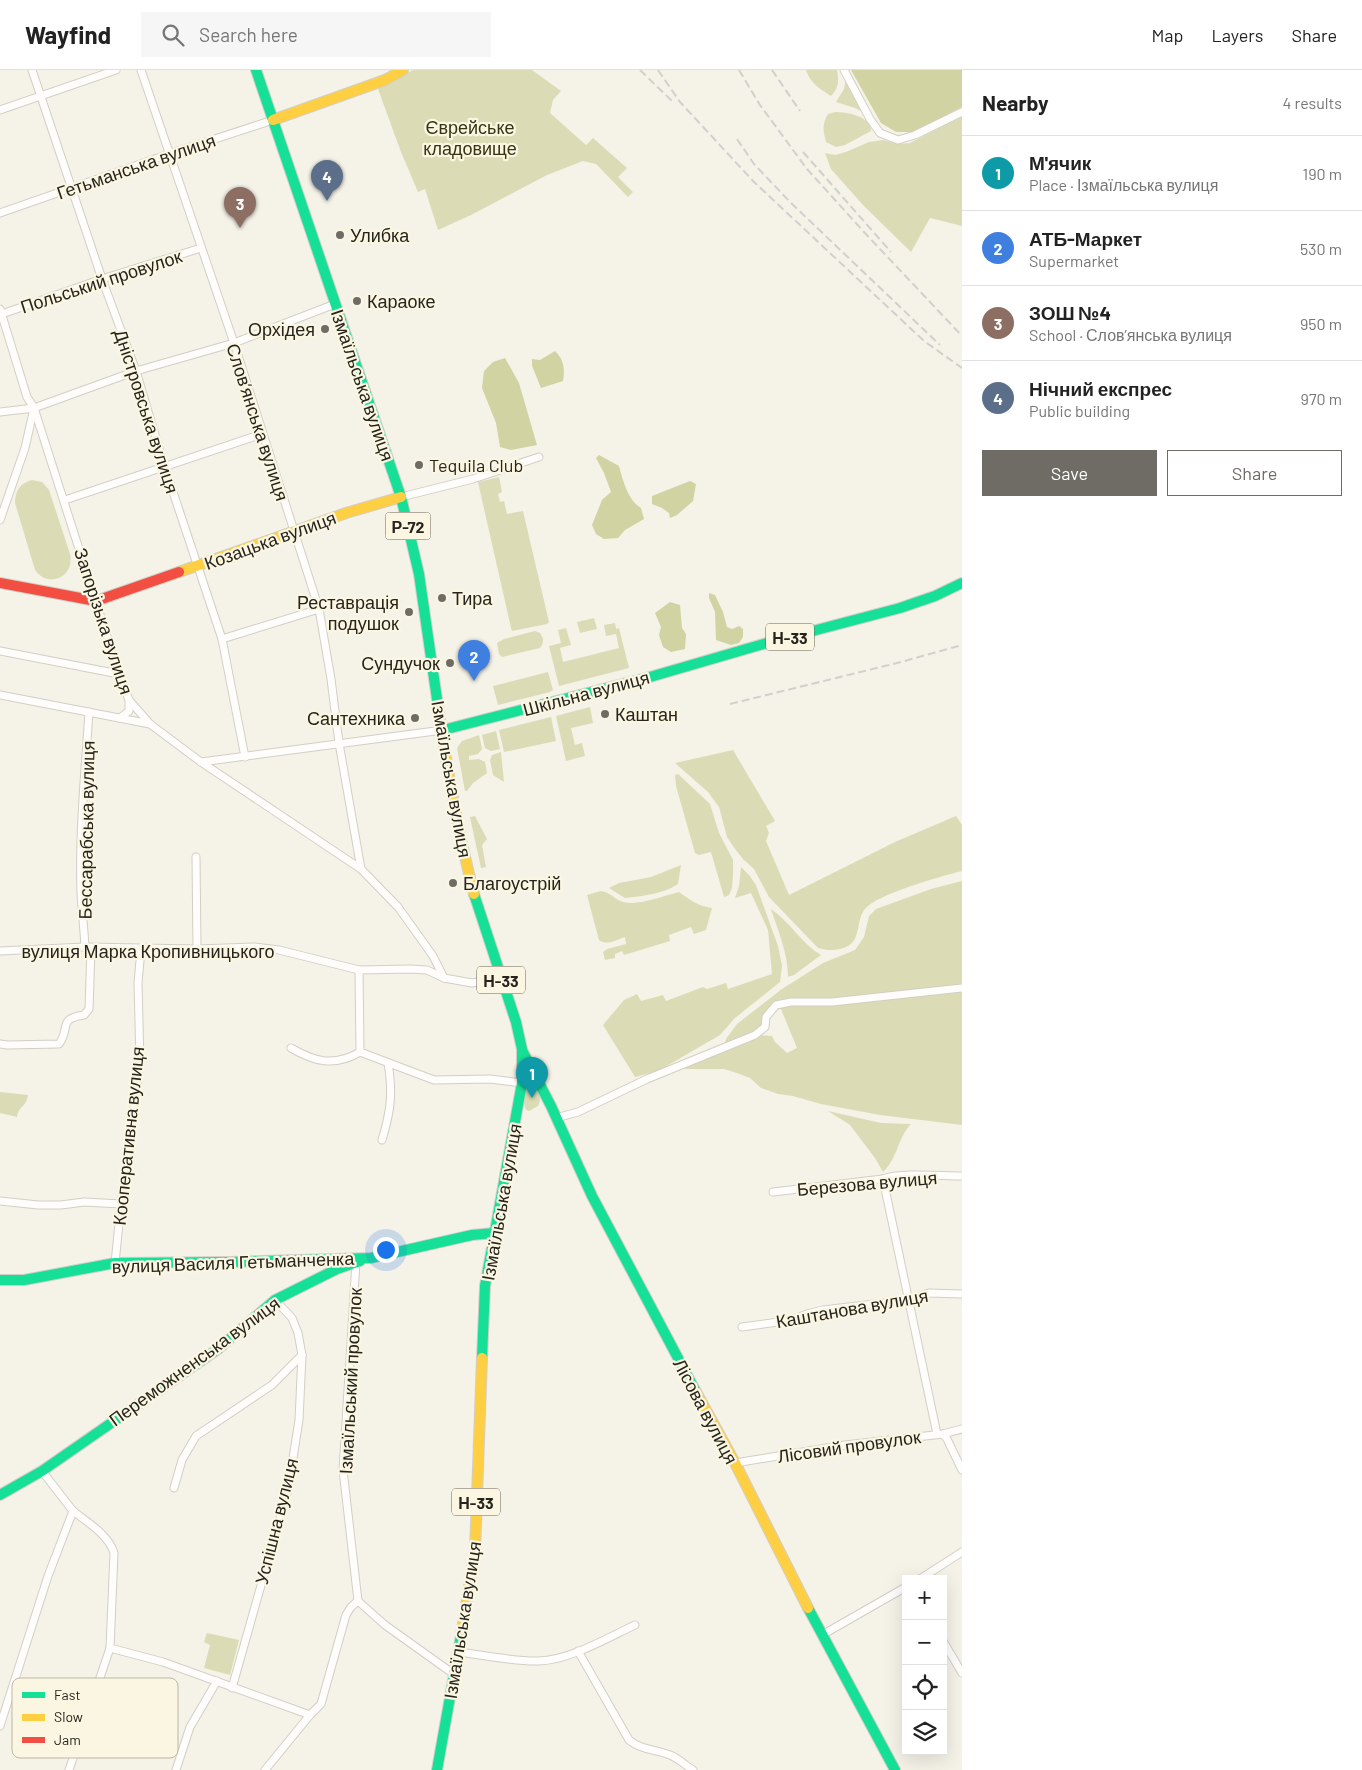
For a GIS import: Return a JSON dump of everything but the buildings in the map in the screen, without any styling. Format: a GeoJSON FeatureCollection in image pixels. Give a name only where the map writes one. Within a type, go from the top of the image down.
{"type":"FeatureCollection","features":[{"type":"Feature","properties":{"kind":"main road","name":"Ізмаїльська вулиця"},"geometry":{"type":"LineString","coordinates":[[256,70],[401,497],[419,574],[443,730],[449,783],[464,856],[478,910],[516,1022],[522,1050],[522,1083],[485,1286],[475,1551],[459,1652],[437,1770]]}},
{"type":"Feature","properties":{"kind":"main road"},"geometry":{"type":"LineString","coordinates":[[273,120],[384,80],[403,70]]}},
{"type":"Feature","properties":{"kind":"main road","name":"Козацька вулиця"},"geometry":{"type":"LineString","coordinates":[[0,583],[96,600],[294,531],[401,497]]}},
{"type":"Feature","properties":{"kind":"main road","name":"Шкільна вулиця"},"geometry":{"type":"LineString","coordinates":[[443,730],[641,679],[900,608],[935,596],[962,583]]}},
{"type":"Feature","properties":{"kind":"main road","name":"Лісова вулиця"},"geometry":{"type":"LineString","coordinates":[[522,1050],[592,1196],[735,1463],[822,1635],[895,1770]]}},
{"type":"Feature","properties":{"kind":"main road","name":"вулиця Василя Гетьманченка"},"geometry":{"type":"LineString","coordinates":[[0,1280],[24,1280],[115,1263],[371,1258],[472,1235],[494,1232]]}},
{"type":"Feature","properties":{"kind":"main road","name":"Переможненська вулиця"},"geometry":{"type":"LineString","coordinates":[[0,1495],[42,1471],[218,1349],[275,1300],[328,1273],[371,1258]]}},
{"type":"Feature","properties":{"kind":"street","name":"Дністровська вулиця"},"geometry":{"type":"LineString","coordinates":[[32,70],[102,279],[136,372],[164,466],[222,639],[244,757]]}},
{"type":"Feature","properties":{"kind":"street"},"geometry":{"type":"LineString","coordinates":[[0,110],[116,70]]}},
{"type":"Feature","properties":{"kind":"street","name":"Словʼянська вулиця"},"geometry":{"type":"LineString","coordinates":[[140,70],[234,343],[319,610],[331,679],[339,743],[361,869]]}},
{"type":"Feature","properties":{"kind":"street"},"geometry":{"type":"LineString","coordinates":[[844,70],[870,119],[880,133],[898,140],[915,135],[962,112]]}},
{"type":"Feature","properties":{"kind":"street","name":"Гетьманська вулиця"},"geometry":{"type":"LineString","coordinates":[[0,214],[72,187],[273,120]]}},
{"type":"Feature","properties":{"kind":"street","name":"Польський провулок"},"geometry":{"type":"LineString","coordinates":[[1,312],[201,248]]}},
{"type":"Feature","properties":{"kind":"street"},"geometry":{"type":"LineString","coordinates":[[0,412],[34,408],[136,372],[234,343],[335,304]]}},
{"type":"Feature","properties":{"kind":"street","name":"Запорізька вулиця"},"geometry":{"type":"LineString","coordinates":[[1,312],[27,397],[34,408],[129,700],[150,724],[200,762],[361,869],[398,907],[433,956],[444,978]]}},
{"type":"Feature","properties":{"kind":"street"},"geometry":{"type":"LineString","coordinates":[[0,520],[25,448],[34,408]]}},
{"type":"Feature","properties":{"kind":"street"},"geometry":{"type":"LineString","coordinates":[[64,500],[262,434]]}},
{"type":"Feature","properties":{"kind":"street","name":"Козацька вулиця"},"geometry":{"type":"LineString","coordinates":[[401,497],[473,479],[539,457]]}},
{"type":"Feature","properties":{"kind":"street"},"geometry":{"type":"LineString","coordinates":[[222,639],[319,610]]}},
{"type":"Feature","properties":{"kind":"street"},"geometry":{"type":"LineString","coordinates":[[0,651],[119,674]]}},
{"type":"Feature","properties":{"kind":"street"},"geometry":{"type":"LineString","coordinates":[[0,695],[150,724]]}},
{"type":"Feature","properties":{"kind":"street"},"geometry":{"type":"LineString","coordinates":[[120,718],[129,711],[129,700]]}},
{"type":"Feature","properties":{"kind":"street","name":"Бессарабська вулиця"},"geometry":{"type":"LineString","coordinates":[[0,1044],[7,1046],[59,1044],[69,1019],[84,1015],[89,1009],[88,947],[81,892],[84,774],[89,712]]}},
{"type":"Feature","properties":{"kind":"street","name":"Шкільна вулиця"},"geometry":{"type":"LineString","coordinates":[[200,762],[443,730]]}},
{"type":"Feature","properties":{"kind":"street"},"geometry":{"type":"LineString","coordinates":[[196,857],[197,949]]}},
{"type":"Feature","properties":{"kind":"street","name":"вулиця Марка Кропивницького"},"geometry":{"type":"LineString","coordinates":[[0,951],[88,947],[141,949],[254,947],[279,950],[359,970],[410,968],[427,970],[444,978],[472,983],[501,978]]}},
{"type":"Feature","properties":{"kind":"street","name":"Кооперативна вулиця"},"geometry":{"type":"LineString","coordinates":[[115,1263],[120,1204],[140,1063],[138,983],[141,949]]}},
{"type":"Feature","properties":{"kind":"street"},"geometry":{"type":"LineString","coordinates":[[359,970],[360,1052]]}},
{"type":"Feature","properties":{"kind":"street"},"geometry":{"type":"LineString","coordinates":[[556,1118],[578,1112],[647,1079],[755,1035],[765,1027],[766,1018],[776,1005],[791,1002],[832,1002],[962,988]]}},
{"type":"Feature","properties":{"kind":"street"},"geometry":{"type":"LineString","coordinates":[[291,1048],[317,1060],[331,1062],[351,1057],[360,1052]]}},
{"type":"Feature","properties":{"kind":"street"},"geometry":{"type":"LineString","coordinates":[[360,1052],[434,1080],[490,1079],[522,1083]]}},
{"type":"Feature","properties":{"kind":"street"},"geometry":{"type":"LineString","coordinates":[[382,1140],[389,1119],[392,1094],[388,1063]]}},
{"type":"Feature","properties":{"kind":"street","name":"Березова вулиця"},"geometry":{"type":"LineString","coordinates":[[773,1192],[887,1177],[962,1176]]}},
{"type":"Feature","properties":{"kind":"street"},"geometry":{"type":"LineString","coordinates":[[883,1179],[920,1359],[940,1434],[948,1439],[962,1470]]}},
{"type":"Feature","properties":{"kind":"street"},"geometry":{"type":"LineString","coordinates":[[0,1201],[38,1205],[84,1202],[120,1204]]}},
{"type":"Feature","properties":{"kind":"street","name":"Ізмаїльський провулок"},"geometry":{"type":"LineString","coordinates":[[356,1262],[343,1470],[358,1602]]}},
{"type":"Feature","properties":{"kind":"street","name":"Каштанова вулиця"},"geometry":{"type":"LineString","coordinates":[[742,1327],[792,1320],[823,1310],[909,1300],[929,1293],[962,1294]]}},
{"type":"Feature","properties":{"kind":"street","name":"Успішна вулиця"},"geometry":{"type":"LineString","coordinates":[[232,1688],[288,1490],[299,1420],[302,1354],[298,1333],[292,1318],[275,1300]]}},
{"type":"Feature","properties":{"kind":"street"},"geometry":{"type":"LineString","coordinates":[[174,1488],[182,1460],[196,1436],[272,1385],[302,1354]]}},
{"type":"Feature","properties":{"kind":"street","name":"Лісовий провулок"},"geometry":{"type":"LineString","coordinates":[[735,1463],[845,1445],[940,1434],[962,1429]]}},
{"type":"Feature","properties":{"kind":"street"},"geometry":{"type":"LineString","coordinates":[[42,1471],[73,1511],[96,1529],[112,1545],[114,1553],[110,1648],[100,1678]]}},
{"type":"Feature","properties":{"kind":"street"},"geometry":{"type":"LineString","coordinates":[[15,1678],[48,1576],[73,1511]]}},
{"type":"Feature","properties":{"kind":"street"},"geometry":{"type":"LineString","coordinates":[[926,1575],[962,1552]]}},
{"type":"Feature","properties":{"kind":"street"},"geometry":{"type":"LineString","coordinates":[[822,1635],[902,1589]]}},
{"type":"Feature","properties":{"kind":"street"},"geometry":{"type":"LineString","coordinates":[[265,1770],[321,1704],[346,1615],[351,1607],[358,1602],[385,1625],[455,1675]]}},
{"type":"Feature","properties":{"kind":"street"},"geometry":{"type":"LineString","coordinates":[[459,1652],[538,1661],[550,1660],[578,1651],[635,1624]]}},
{"type":"Feature","properties":{"kind":"street"},"geometry":{"type":"LineString","coordinates":[[110,1648],[163,1662],[310,1715]]}},
{"type":"Feature","properties":{"kind":"street"},"geometry":{"type":"LineString","coordinates":[[947,1648],[962,1673]]}},
{"type":"Feature","properties":{"kind":"street"},"geometry":{"type":"LineString","coordinates":[[578,1651],[629,1740],[643,1748],[668,1754],[693,1770]]}},
{"type":"Feature","properties":{"kind":"street"},"geometry":{"type":"LineString","coordinates":[[176,1770],[190,1726],[217,1681]]}},
{"type":"Feature","properties":{"kind":"street"},"geometry":{"type":"LineString","coordinates":[[0,1726],[12,1688]]}},
{"type":"Feature","properties":{"kind":"street"},"geometry":{"type":"LineString","coordinates":[[69,1770],[73,1758]]}},
{"type":"Feature","properties":{"kind":"green space","name":"Єврейське кладовище"},"geometry":{"type":"Polygon","coordinates":[[[413,70],[532,70],[561,91],[553,100],[550,113],[586,145],[593,138],[627,168],[618,177],[633,192],[628,197],[596,164],[583,161],[547,175],[438,230],[425,189],[418,192],[378,89],[413,70]]]}},
{"type":"Feature","properties":{"kind":"green space"},"geometry":{"type":"Polygon","coordinates":[[[806,70],[837,70],[838,84],[831,96],[813,82],[806,70]]]}},
{"type":"Feature","properties":{"kind":"green space"},"geometry":{"type":"Polygon","coordinates":[[[851,70],[962,70],[962,107],[914,132],[896,132],[881,123],[851,70]]]}},
{"type":"Feature","properties":{"kind":"green space"},"geometry":{"type":"Polygon","coordinates":[[[846,79],[865,113],[836,102],[844,89],[846,79]]]}},
{"type":"Feature","properties":{"kind":"green space"},"geometry":{"type":"Polygon","coordinates":[[[835,112],[852,114],[863,118],[870,126],[871,131],[845,145],[836,147],[826,142],[824,124],[828,114],[835,112]]]}},
{"type":"Feature","properties":{"kind":"green space"},"geometry":{"type":"Polygon","coordinates":[[[962,116],[962,226],[930,218],[911,252],[863,205],[831,169],[825,153],[835,155],[869,142],[883,140],[898,144],[910,143],[962,116]]]}},
{"type":"Feature","properties":{"kind":"green space"},"geometry":{"type":"Polygon","coordinates":[[[555,351],[563,365],[563,381],[541,388],[532,366],[532,359],[540,360],[555,351]]]}},
{"type":"Feature","properties":{"kind":"green space"},"geometry":{"type":"Polygon","coordinates":[[[505,358],[519,383],[537,445],[511,450],[500,447],[496,423],[482,388],[484,371],[493,362],[505,358]]]}},
{"type":"Feature","properties":{"kind":"green space"},"geometry":{"type":"Polygon","coordinates":[[[599,455],[619,466],[627,490],[636,505],[641,508],[644,519],[625,530],[618,538],[604,539],[596,534],[592,525],[602,500],[611,492],[596,458],[599,455]]]}},
{"type":"Feature","properties":{"kind":"green space"},"geometry":{"type":"Polygon","coordinates":[[[499,477],[502,492],[498,494],[500,502],[504,501],[507,514],[523,511],[549,622],[547,624],[512,631],[511,628],[478,482],[499,477]]]}},
{"type":"Feature","properties":{"kind":"green space"},"geometry":{"type":"Polygon","coordinates":[[[32,480],[42,482],[49,490],[70,554],[68,569],[59,578],[47,579],[40,576],[35,570],[15,503],[19,488],[24,483],[32,480]]]}},
{"type":"Feature","properties":{"kind":"green space"},"geometry":{"type":"Polygon","coordinates":[[[690,481],[696,484],[693,501],[677,515],[670,518],[669,513],[652,504],[652,496],[690,481]]]}},
{"type":"Feature","properties":{"kind":"green space"},"geometry":{"type":"Polygon","coordinates":[[[709,593],[715,595],[723,612],[727,627],[732,629],[739,626],[743,629],[743,637],[739,643],[731,645],[716,640],[715,612],[709,598],[709,593]]]}},
{"type":"Feature","properties":{"kind":"green space"},"geometry":{"type":"Polygon","coordinates":[[[670,602],[680,605],[682,628],[686,634],[685,649],[671,652],[663,647],[659,635],[661,627],[655,613],[670,602]]]}},
{"type":"Feature","properties":{"kind":"green space"},"geometry":{"type":"Polygon","coordinates":[[[594,618],[597,629],[580,633],[577,622],[594,618]]]}},
{"type":"Feature","properties":{"kind":"green space"},"geometry":{"type":"Polygon","coordinates":[[[615,623],[616,629],[619,628],[629,668],[559,686],[549,646],[561,643],[558,630],[566,628],[571,645],[560,648],[563,662],[619,648],[616,634],[606,636],[604,625],[615,623]]]}},
{"type":"Feature","properties":{"kind":"green space"},"geometry":{"type":"Polygon","coordinates":[[[535,631],[540,633],[543,639],[540,648],[502,657],[499,654],[497,643],[504,639],[535,631]]]}},
{"type":"Feature","properties":{"kind":"green space"},"geometry":{"type":"Polygon","coordinates":[[[548,672],[553,690],[550,692],[498,705],[493,686],[548,672]]]}},
{"type":"Feature","properties":{"kind":"green space"},"geometry":{"type":"Polygon","coordinates":[[[590,707],[593,723],[571,728],[575,745],[582,743],[585,756],[566,761],[556,716],[590,707]]]}},
{"type":"Feature","properties":{"kind":"green space"},"geometry":{"type":"Polygon","coordinates":[[[551,717],[556,741],[504,752],[499,730],[551,717]]]}},
{"type":"Feature","properties":{"kind":"green space"},"geometry":{"type":"Polygon","coordinates":[[[496,731],[500,749],[491,751],[485,748],[482,735],[496,731]]]}},
{"type":"Feature","properties":{"kind":"green space"},"geometry":{"type":"Polygon","coordinates":[[[479,735],[482,749],[478,754],[469,756],[469,760],[479,759],[485,762],[487,773],[465,791],[457,748],[462,741],[479,735]]]}},
{"type":"Feature","properties":{"kind":"green space"},"geometry":{"type":"Polygon","coordinates":[[[733,750],[775,821],[766,826],[769,833],[766,841],[789,895],[895,842],[956,816],[962,825],[962,871],[882,897],[872,903],[862,913],[857,934],[852,943],[845,948],[837,950],[818,948],[769,897],[754,869],[735,849],[727,837],[719,807],[708,792],[675,763],[733,750]]]}},
{"type":"Feature","properties":{"kind":"green space"},"geometry":{"type":"Polygon","coordinates":[[[501,752],[504,782],[493,775],[490,760],[492,755],[501,752]]]}},
{"type":"Feature","properties":{"kind":"green space"},"geometry":{"type":"Polygon","coordinates":[[[678,774],[710,804],[719,833],[733,860],[732,888],[729,895],[724,897],[711,852],[699,855],[695,853],[676,786],[675,775],[678,774]]]}},
{"type":"Feature","properties":{"kind":"green space"},"geometry":{"type":"Polygon","coordinates":[[[475,816],[487,839],[482,845],[486,867],[481,868],[470,817],[475,816]]]}},
{"type":"Feature","properties":{"kind":"green space"},"geometry":{"type":"Polygon","coordinates":[[[681,865],[678,884],[659,892],[625,898],[609,888],[619,883],[651,877],[681,865]]]}},
{"type":"Feature","properties":{"kind":"green space"},"geometry":{"type":"Polygon","coordinates":[[[741,867],[756,885],[778,946],[782,966],[780,982],[735,1018],[720,1035],[658,1071],[635,1077],[603,1025],[624,1000],[637,994],[641,1001],[663,995],[666,1001],[703,987],[707,989],[726,983],[728,989],[772,974],[768,930],[751,893],[735,898],[739,886],[741,867]]]}},
{"type":"Feature","properties":{"kind":"green space"},"geometry":{"type":"Polygon","coordinates":[[[962,881],[962,1125],[880,1115],[778,1094],[761,1088],[750,1078],[724,1069],[679,1069],[759,1035],[772,1036],[775,1042],[787,1053],[797,1048],[781,1009],[772,1013],[754,1033],[725,1044],[726,1039],[737,1024],[782,989],[823,963],[855,950],[864,937],[869,916],[876,909],[931,889],[962,881]]]}},
{"type":"Feature","properties":{"kind":"green space"},"geometry":{"type":"Polygon","coordinates":[[[601,891],[620,901],[629,903],[643,902],[679,892],[698,904],[712,908],[706,930],[694,934],[691,927],[669,935],[670,941],[624,955],[622,951],[615,954],[615,958],[605,960],[603,952],[607,949],[626,944],[625,937],[608,942],[599,940],[587,895],[601,891]]]}},
{"type":"Feature","properties":{"kind":"green space"},"geometry":{"type":"Polygon","coordinates":[[[771,909],[821,955],[794,975],[788,977],[784,951],[771,909]]]}},
{"type":"Feature","properties":{"kind":"green space"},"geometry":{"type":"Polygon","coordinates":[[[532,1085],[540,1094],[540,1100],[538,1106],[529,1111],[526,1110],[524,1098],[529,1086],[532,1085]]]}},
{"type":"Feature","properties":{"kind":"green space"},"geometry":{"type":"Polygon","coordinates":[[[0,1092],[28,1095],[17,1117],[0,1113],[0,1092]]]}},
{"type":"Feature","properties":{"kind":"green space"},"geometry":{"type":"Polygon","coordinates":[[[828,1111],[881,1123],[911,1124],[906,1130],[892,1161],[883,1172],[850,1125],[828,1111]]]}},
{"type":"Feature","properties":{"kind":"green space"},"geometry":{"type":"Polygon","coordinates":[[[207,1633],[239,1640],[230,1675],[204,1668],[210,1645],[204,1642],[207,1633]]]}},
{"type":"Feature","properties":{"kind":"railway"},"geometry":{"type":"LineString","coordinates":[[640,70],[674,103]]}},
{"type":"Feature","properties":{"kind":"railway"},"geometry":{"type":"LineString","coordinates":[[658,70],[680,102],[754,182],[924,341],[962,368]]}},
{"type":"Feature","properties":{"kind":"railway"},"geometry":{"type":"LineString","coordinates":[[739,70],[760,105],[807,169],[962,336]]}},
{"type":"Feature","properties":{"kind":"railway"},"geometry":{"type":"LineString","coordinates":[[772,70],[800,111]]}},
{"type":"Feature","properties":{"kind":"railway"},"geometry":{"type":"LineString","coordinates":[[737,139],[754,164],[790,202],[940,345]]}},
{"type":"Feature","properties":{"kind":"railway"},"geometry":{"type":"LineString","coordinates":[[803,152],[891,252]]}},
{"type":"Feature","properties":{"kind":"railway"},"geometry":{"type":"LineString","coordinates":[[730,704],[962,645]]}},
{"type":"Feature","properties":{"kind":"traffic: fast"},"geometry":{"type":"LineString","coordinates":[[256,70],[401,497],[419,574],[438,706]]}},
{"type":"Feature","properties":{"kind":"traffic: fast"},"geometry":{"type":"LineString","coordinates":[[443,730],[650,677],[767,643],[900,608],[935,596],[962,583]]}},
{"type":"Feature","properties":{"kind":"traffic: fast"},"geometry":{"type":"LineString","coordinates":[[474,894],[516,1022],[522,1049],[522,1083],[485,1286],[482,1358]]}},
{"type":"Feature","properties":{"kind":"traffic: fast"},"geometry":{"type":"LineString","coordinates":[[522,1050],[551,1106],[592,1196],[696,1392]]}},
{"type":"Feature","properties":{"kind":"traffic: fast"},"geometry":{"type":"LineString","coordinates":[[0,1280],[24,1280],[115,1263],[371,1258],[472,1235],[494,1233]]}},
{"type":"Feature","properties":{"kind":"traffic: fast"},"geometry":{"type":"LineString","coordinates":[[0,1495],[42,1471],[218,1349],[275,1300],[337,1269],[360,1261]]}},
{"type":"Feature","properties":{"kind":"traffic: fast"},"geometry":{"type":"LineString","coordinates":[[808,1608],[895,1770]]}},
{"type":"Feature","properties":{"kind":"traffic: fast"},"geometry":{"type":"LineString","coordinates":[[437,1770],[462,1630]]}},
{"type":"Feature","properties":{"kind":"traffic: slow"},"geometry":{"type":"LineString","coordinates":[[273,120],[385,80],[403,70]]}},
{"type":"Feature","properties":{"kind":"traffic: slow"},"geometry":{"type":"LineString","coordinates":[[179,572],[346,513],[401,497]]}},
{"type":"Feature","properties":{"kind":"traffic: slow"},"geometry":{"type":"LineString","coordinates":[[438,706],[453,800],[474,894]]}},
{"type":"Feature","properties":{"kind":"traffic: slow"},"geometry":{"type":"LineString","coordinates":[[462,1630],[475,1551],[482,1358]]}},
{"type":"Feature","properties":{"kind":"traffic: slow"},"geometry":{"type":"LineString","coordinates":[[696,1392],[735,1463],[808,1608]]}},
{"type":"Feature","properties":{"kind":"traffic: jam"},"geometry":{"type":"LineString","coordinates":[[0,583],[96,601],[179,572]]}},
{"type":"Feature","properties":{"kind":"place","name":"Нічний експрес"},"geometry":{"type":"Point","coordinates":[327,201]}},
{"type":"Feature","properties":{"kind":"place","name":"ЗОШ №4"},"geometry":{"type":"Point","coordinates":[240,228]}},
{"type":"Feature","properties":{"kind":"place","name":"Улибка"},"geometry":{"type":"Point","coordinates":[340,235]}},
{"type":"Feature","properties":{"kind":"place","name":"Караоке"},"geometry":{"type":"Point","coordinates":[357,301]}},
{"type":"Feature","properties":{"kind":"place","name":"Орхідея"},"geometry":{"type":"Point","coordinates":[325,329]}},
{"type":"Feature","properties":{"kind":"place","name":"Tequila Club"},"geometry":{"type":"Point","coordinates":[419,465]}},
{"type":"Feature","properties":{"kind":"place","name":"Тира"},"geometry":{"type":"Point","coordinates":[442,598]}},
{"type":"Feature","properties":{"kind":"place","name":"Реставрація подушок"},"geometry":{"type":"Point","coordinates":[409,612]}},
{"type":"Feature","properties":{"kind":"place","name":"Сундучок"},"geometry":{"type":"Point","coordinates":[450,663]}},
{"type":"Feature","properties":{"kind":"place","name":"АТБ-Маркет"},"geometry":{"type":"Point","coordinates":[474,681]}},
{"type":"Feature","properties":{"kind":"place","name":"Каштан"},"geometry":{"type":"Point","coordinates":[605,714]}},
{"type":"Feature","properties":{"kind":"place","name":"Сантехника"},"geometry":{"type":"Point","coordinates":[415,718]}},
{"type":"Feature","properties":{"kind":"place","name":"Благоустрій"},"geometry":{"type":"Point","coordinates":[453,883]}},
{"type":"Feature","properties":{"kind":"place","name":"М'ячик"},"geometry":{"type":"Point","coordinates":[532,1098]}}]}
